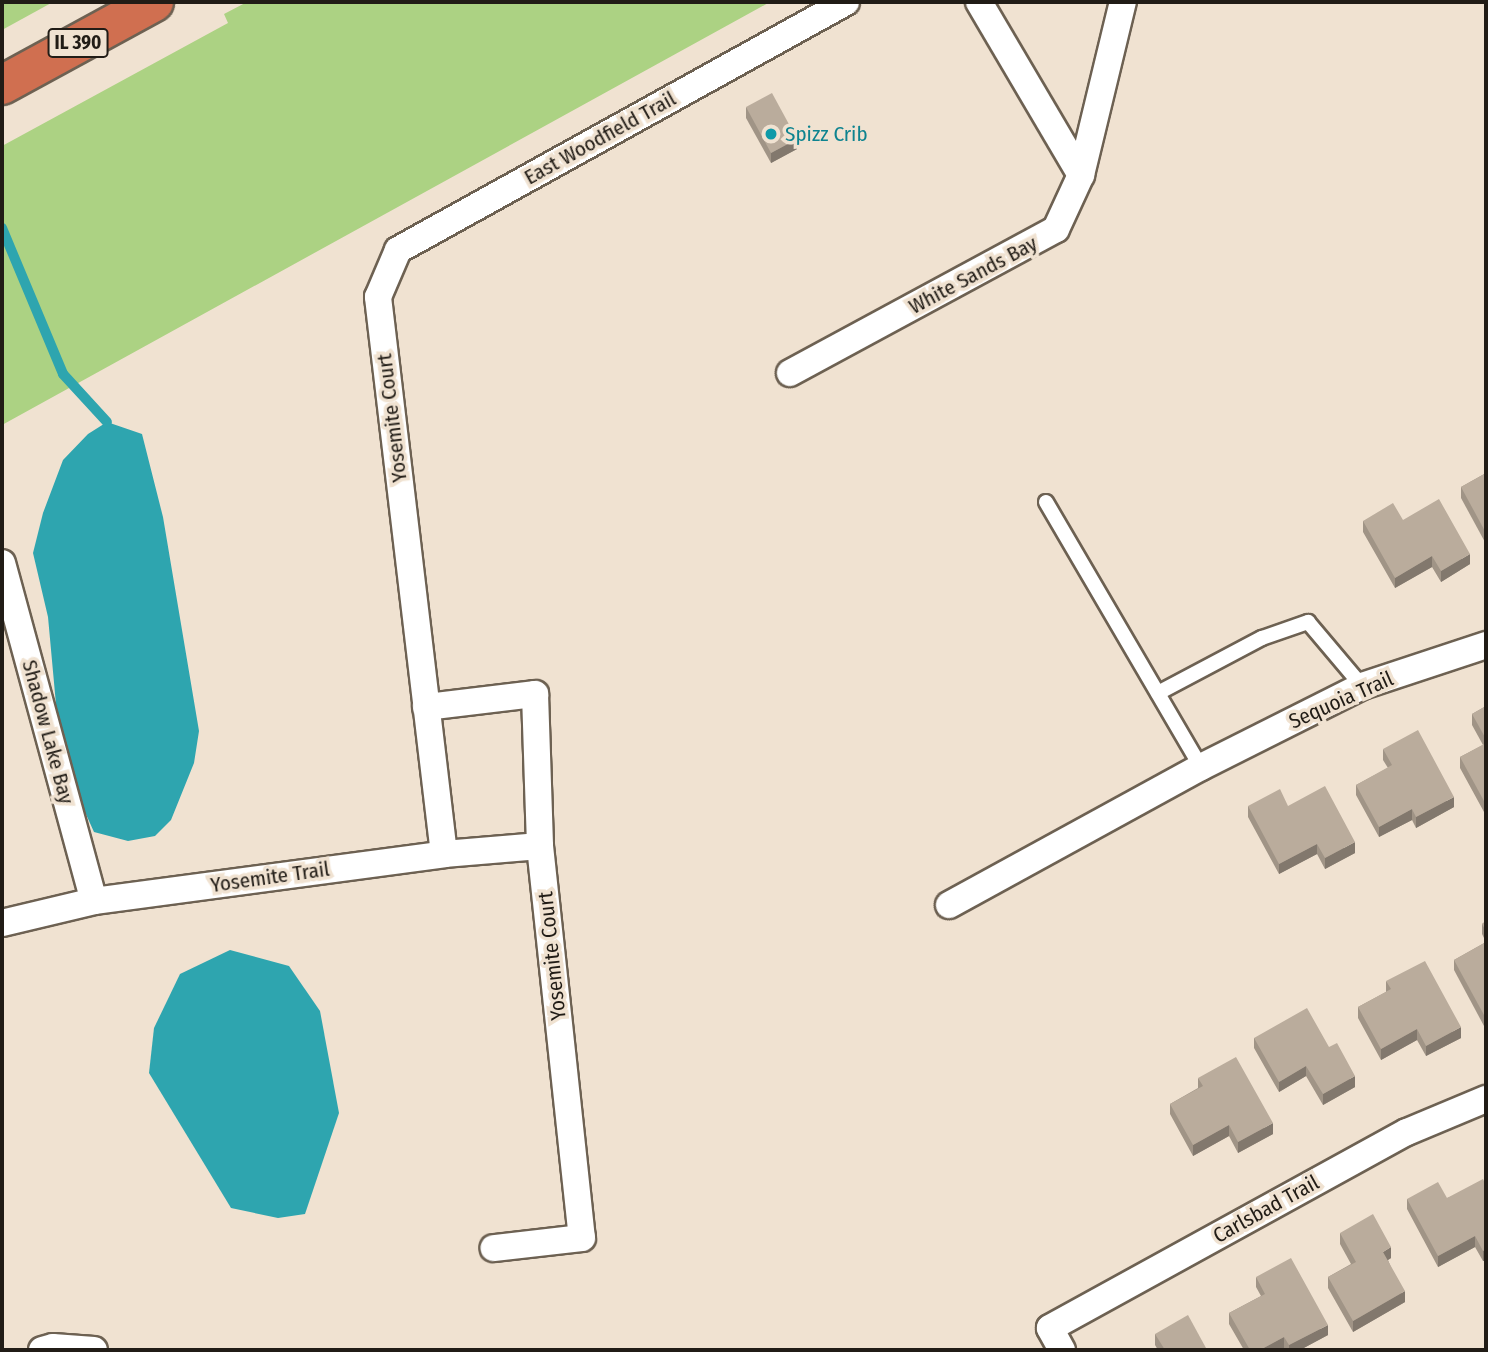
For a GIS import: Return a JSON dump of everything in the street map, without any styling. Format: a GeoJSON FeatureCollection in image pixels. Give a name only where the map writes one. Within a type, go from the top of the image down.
{"type":"FeatureCollection","features":[{"type":"Feature","properties":{"kind":"highway","name":"IL 390"},"geometry":{"type":"LineString","coordinates":[[2,85],[153,2]]}},
{"type":"Feature","properties":{"kind":"street","name":"East Woodfield Trail"},"geometry":{"type":"LineString","coordinates":[[378,297],[398,250],[846,2]]}},
{"type":"Feature","properties":{"kind":"street"},"geometry":{"type":"LineString","coordinates":[[979,2],[1082,175]]}},
{"type":"Feature","properties":{"kind":"street","name":"White Sands Bay"},"geometry":{"type":"LineString","coordinates":[[790,373],[1056,229],[1082,175],[1123,2]]}},
{"type":"Feature","properties":{"kind":"street","name":"Yosemite Court"},"geometry":{"type":"LineString","coordinates":[[378,297],[444,854]]}},
{"type":"Feature","properties":{"kind":"street","name":"Shadow Lake Bay"},"geometry":{"type":"LineString","coordinates":[[2,564],[94,901]]}},
{"type":"Feature","properties":{"kind":"street","name":"Sequoia Trail"},"geometry":{"type":"LineString","coordinates":[[949,905],[1201,767],[1362,686],[1486,645]]}},
{"type":"Feature","properties":{"kind":"street","name":"Yosemite Court"},"geometry":{"type":"LineString","coordinates":[[426,707],[535,694],[540,846],[582,1238],[494,1248]]}},
{"type":"Feature","properties":{"kind":"street","name":"Yosemite Trail"},"geometry":{"type":"LineString","coordinates":[[2,923],[94,901],[444,854],[540,846]]}},
{"type":"Feature","properties":{"kind":"street","name":"Carlsbad Trail"},"geometry":{"type":"LineString","coordinates":[[1056,1339],[1407,1132],[1486,1098]]}},
{"type":"Feature","properties":{"kind":"street"},"geometry":{"type":"LineString","coordinates":[[42,1350],[53,1347],[93,1350]]}},
{"type":"Feature","properties":{"kind":"lane"},"geometry":{"type":"LineString","coordinates":[[1046,502],[1201,767]]}},
{"type":"Feature","properties":{"kind":"lane"},"geometry":{"type":"LineString","coordinates":[[1158,693],[1262,638],[1308,622],[1362,686]]}},
{"type":"Feature","properties":{"kind":"green space"},"geometry":{"type":"Polygon","coordinates":[[[2,2],[53,2],[2,30],[2,2]]]}},
{"type":"Feature","properties":{"kind":"green space"},"geometry":{"type":"Polygon","coordinates":[[[247,2],[770,2],[2,425],[2,146],[228,23],[224,14],[247,2]]]}},
{"type":"Feature","properties":{"kind":"water"},"geometry":{"type":"Polygon","coordinates":[[[107,422],[142,434],[163,517],[199,731],[194,763],[171,820],[155,836],[128,841],[94,832],[61,759],[48,617],[33,553],[43,513],[63,460],[88,434],[107,422]]]}},
{"type":"Feature","properties":{"kind":"water"},"geometry":{"type":"Polygon","coordinates":[[[230,950],[289,966],[320,1011],[339,1113],[305,1214],[278,1218],[231,1208],[149,1073],[154,1028],[180,974],[230,950]]]}},
{"type":"Feature","properties":{"kind":"building","name":"Spizz Crib"},"geometry":{"type":"Polygon","coordinates":[[[772,93],[797,139],[771,153],[746,107],[772,93]]]}},
{"type":"Feature","properties":{"kind":"building"},"geometry":{"type":"Polygon","coordinates":[[[1486,473],[1486,533],[1461,487],[1486,473]]]}},
{"type":"Feature","properties":{"kind":"building"},"geometry":{"type":"Polygon","coordinates":[[[1439,499],[1470,554],[1441,571],[1432,556],[1395,578],[1363,521],[1393,503],[1403,520],[1439,499]]]}},
{"type":"Feature","properties":{"kind":"building"},"geometry":{"type":"Polygon","coordinates":[[[1486,706],[1486,739],[1472,714],[1486,706]]]}},
{"type":"Feature","properties":{"kind":"building"},"geometry":{"type":"Polygon","coordinates":[[[1418,730],[1454,797],[1416,817],[1412,809],[1379,827],[1356,785],[1392,765],[1383,749],[1418,730]]]}},
{"type":"Feature","properties":{"kind":"building"},"geometry":{"type":"Polygon","coordinates":[[[1486,743],[1486,800],[1484,801],[1460,757],[1486,743]]]}},
{"type":"Feature","properties":{"kind":"building"},"geometry":{"type":"Polygon","coordinates":[[[1325,786],[1355,842],[1325,858],[1317,844],[1279,864],[1248,806],[1280,789],[1288,806],[1325,786]]]}},
{"type":"Feature","properties":{"kind":"building"},"geometry":{"type":"Polygon","coordinates":[[[1486,942],[1486,1014],[1484,1015],[1454,960],[1486,942]]]}},
{"type":"Feature","properties":{"kind":"building"},"geometry":{"type":"Polygon","coordinates":[[[1425,961],[1461,1027],[1426,1046],[1417,1029],[1381,1049],[1358,1007],[1391,989],[1386,981],[1425,961]]]}},
{"type":"Feature","properties":{"kind":"building"},"geometry":{"type":"Polygon","coordinates":[[[1307,1008],[1329,1047],[1337,1043],[1355,1076],[1323,1094],[1306,1066],[1279,1082],[1254,1038],[1307,1008]]]}},
{"type":"Feature","properties":{"kind":"building"},"geometry":{"type":"Polygon","coordinates":[[[1236,1057],[1273,1123],[1238,1142],[1229,1125],[1193,1145],[1170,1104],[1203,1086],[1198,1078],[1236,1057]]]}},
{"type":"Feature","properties":{"kind":"building"},"geometry":{"type":"Polygon","coordinates":[[[1483,1179],[1486,1185],[1486,1249],[1483,1251],[1475,1236],[1438,1256],[1407,1199],[1438,1182],[1447,1198],[1483,1179]]]}},
{"type":"Feature","properties":{"kind":"building"},"geometry":{"type":"Polygon","coordinates":[[[1373,1214],[1391,1247],[1383,1252],[1405,1291],[1353,1321],[1328,1277],[1356,1262],[1340,1233],[1373,1214]]]}},
{"type":"Feature","properties":{"kind":"building"},"geometry":{"type":"Polygon","coordinates":[[[1291,1258],[1328,1325],[1289,1345],[1284,1337],[1260,1350],[1250,1350],[1229,1313],[1265,1294],[1256,1277],[1291,1258]]]}},
{"type":"Feature","properties":{"kind":"building"},"geometry":{"type":"Polygon","coordinates":[[[1188,1315],[1206,1348],[1165,1350],[1155,1334],[1188,1315]]]}},
{"type":"Feature","properties":{"kind":"waterway"},"geometry":{"type":"LineString","coordinates":[[2,228],[63,374],[107,422]]}},
{"type":"Feature","properties":{"kind":"place","name":"Spizz Crib"},"geometry":{"type":"Point","coordinates":[771,134]}}]}
